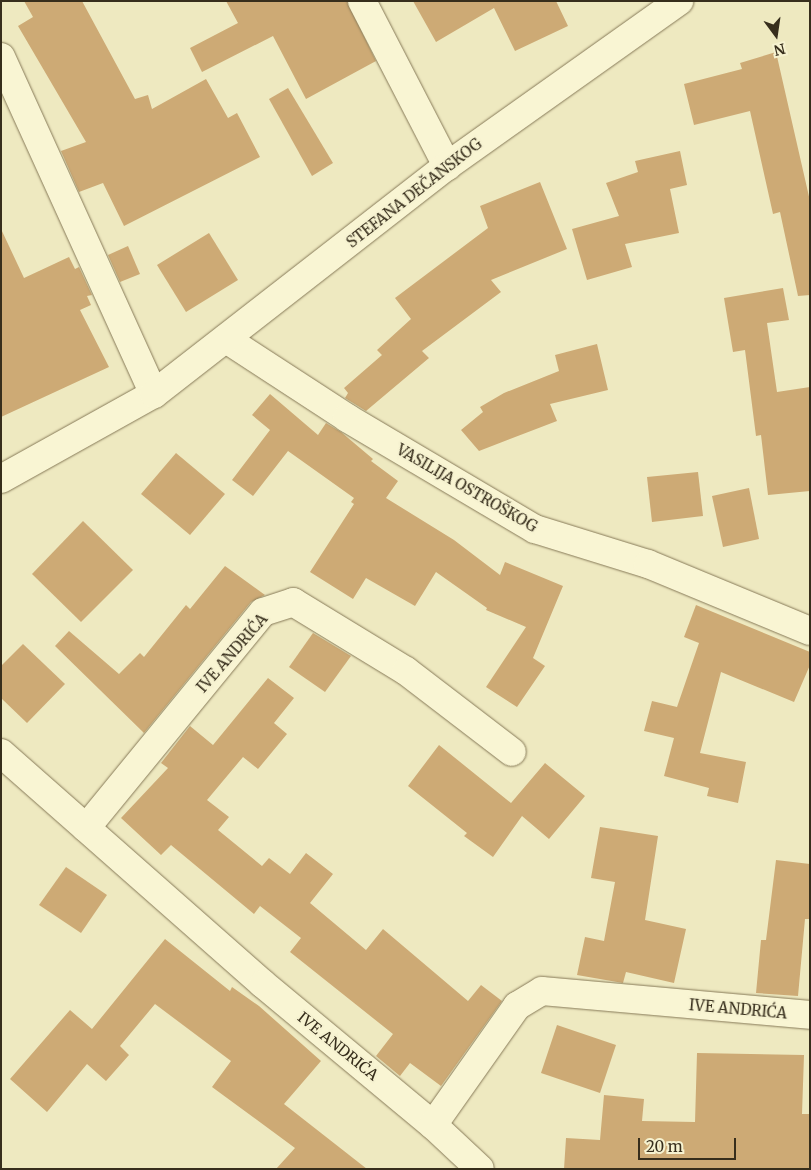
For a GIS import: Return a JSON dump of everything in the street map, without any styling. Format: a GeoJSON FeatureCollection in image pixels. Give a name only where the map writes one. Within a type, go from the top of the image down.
{"type":"FeatureCollection","features":[{"type":"Feature","properties":{"kind":"street"},"geometry":{"type":"LineString","coordinates":[[362,1],[448,166]]}},
{"type":"Feature","properties":{"kind":"street","name":"STEFANA DEČANSKOG"},"geometry":{"type":"LineString","coordinates":[[1,479],[154,394],[448,166],[679,1]]}},
{"type":"Feature","properties":{"kind":"street"},"geometry":{"type":"LineString","coordinates":[[1,57],[154,394]]}},
{"type":"Feature","properties":{"kind":"street","name":"VASILIJA OSTROŠKOG"},"geometry":{"type":"LineString","coordinates":[[226,339],[347,418],[535,529],[648,564],[810,631]]}},
{"type":"Feature","properties":{"kind":"street","name":"IVE ANDRIĆA"},"geometry":{"type":"LineString","coordinates":[[86,828],[263,612],[293,602],[406,671],[512,752]]}},
{"type":"Feature","properties":{"kind":"street","name":"IVE ANDRIĆA"},"geometry":{"type":"LineString","coordinates":[[1,753],[263,984],[433,1125],[481,1168]]}},
{"type":"Feature","properties":{"kind":"street","name":"IVE ANDRIĆA"},"geometry":{"type":"LineString","coordinates":[[433,1125],[517,1006],[542,991],[810,1015]]}},
{"type":"Feature","properties":{"kind":"building"},"geometry":{"type":"Polygon","coordinates":[[[24,1],[82,1],[135,99],[148,95],[152,109],[206,79],[228,118],[237,113],[260,157],[124,226],[103,183],[79,192],[61,151],[86,142],[18,26],[33,17],[24,1]]]}},
{"type":"Feature","properties":{"kind":"building"},"geometry":{"type":"Polygon","coordinates":[[[226,1],[347,1],[376,61],[306,99],[273,36],[202,72],[190,48],[238,23],[226,1]]]}},
{"type":"Feature","properties":{"kind":"building"},"geometry":{"type":"Polygon","coordinates":[[[413,1],[556,1],[568,26],[515,51],[494,8],[436,42],[413,1]]]}},
{"type":"Feature","properties":{"kind":"building"},"geometry":{"type":"Polygon","coordinates":[[[776,52],[810,201],[810,295],[798,296],[780,212],[773,214],[750,111],[694,125],[684,84],[742,69],[740,63],[776,52]]]}},
{"type":"Feature","properties":{"kind":"building"},"geometry":{"type":"Polygon","coordinates":[[[288,88],[333,163],[312,176],[269,99],[288,88]]]}},
{"type":"Feature","properties":{"kind":"building"},"geometry":{"type":"Polygon","coordinates":[[[680,151],[687,185],[670,189],[679,233],[625,244],[632,267],[587,280],[572,229],[619,216],[606,183],[638,172],[635,161],[680,151]]]}},
{"type":"Feature","properties":{"kind":"building"},"geometry":{"type":"Polygon","coordinates":[[[540,182],[567,249],[491,280],[501,292],[422,351],[429,358],[366,411],[345,398],[348,393],[344,388],[382,355],[377,350],[411,319],[395,298],[488,228],[480,206],[540,182]]]}},
{"type":"Feature","properties":{"kind":"building"},"geometry":{"type":"Polygon","coordinates":[[[1,229],[24,278],[69,257],[75,269],[79,267],[92,295],[87,296],[91,305],[80,310],[109,367],[1,417],[1,229]]]}},
{"type":"Feature","properties":{"kind":"building"},"geometry":{"type":"Polygon","coordinates":[[[209,233],[238,280],[186,312],[157,265],[209,233]]]}},
{"type":"Feature","properties":{"kind":"building"},"geometry":{"type":"Polygon","coordinates":[[[128,246],[140,274],[120,282],[108,255],[128,246]]]}},
{"type":"Feature","properties":{"kind":"building"},"geometry":{"type":"Polygon","coordinates":[[[783,288],[789,320],[767,323],[777,392],[810,387],[810,491],[768,495],[761,435],[756,436],[745,350],[733,352],[724,298],[783,288]]]}},
{"type":"Feature","properties":{"kind":"building"},"geometry":{"type":"Polygon","coordinates":[[[597,344],[608,390],[550,404],[557,421],[479,451],[461,430],[483,412],[480,407],[504,393],[559,371],[555,355],[597,344]]]}},
{"type":"Feature","properties":{"kind":"building"},"geometry":{"type":"Polygon","coordinates":[[[270,394],[318,435],[326,423],[341,432],[373,459],[371,461],[398,481],[386,498],[454,540],[500,575],[505,562],[563,586],[533,658],[545,666],[517,707],[486,687],[526,627],[486,610],[487,608],[436,572],[415,606],[366,578],[353,599],[310,572],[354,504],[351,502],[354,498],[288,451],[253,496],[232,480],[270,430],[252,415],[270,394]]]}},
{"type":"Feature","properties":{"kind":"building"},"geometry":{"type":"Polygon","coordinates":[[[176,453],[225,494],[190,535],[141,494],[176,453]]]}},
{"type":"Feature","properties":{"kind":"building"},"geometry":{"type":"Polygon","coordinates":[[[698,472],[703,516],[652,522],[647,477],[698,472]]]}},
{"type":"Feature","properties":{"kind":"building"},"geometry":{"type":"Polygon","coordinates":[[[749,488],[759,539],[723,547],[712,496],[749,488]]]}},
{"type":"Feature","properties":{"kind":"building"},"geometry":{"type":"Polygon","coordinates":[[[83,521],[133,570],[81,622],[32,574],[83,521]]]}},
{"type":"Feature","properties":{"kind":"building"},"geometry":{"type":"Polygon","coordinates":[[[225,566],[265,595],[251,602],[144,733],[55,646],[69,631],[119,674],[140,653],[144,657],[186,605],[190,609],[225,566]]]}},
{"type":"Feature","properties":{"kind":"building"},"geometry":{"type":"Polygon","coordinates":[[[696,605],[810,652],[810,665],[794,702],[721,672],[700,753],[746,762],[738,803],[707,796],[709,788],[664,776],[674,738],[644,731],[652,701],[677,707],[699,643],[684,637],[696,605]]]}},
{"type":"Feature","properties":{"kind":"building"},"geometry":{"type":"Polygon","coordinates":[[[313,633],[351,656],[325,692],[289,667],[313,633]]]}},
{"type":"Feature","properties":{"kind":"building"},"geometry":{"type":"Polygon","coordinates":[[[23,644],[65,684],[27,723],[1,698],[1,666],[23,644]]]}},
{"type":"Feature","properties":{"kind":"building"},"geometry":{"type":"Polygon","coordinates":[[[268,678],[294,698],[274,723],[287,734],[258,769],[243,757],[207,800],[229,817],[218,830],[262,866],[269,858],[290,874],[306,853],[333,874],[310,903],[366,950],[383,929],[468,1001],[481,985],[502,1001],[441,1086],[410,1063],[400,1076],[376,1056],[393,1034],[290,952],[301,938],[260,906],[254,914],[171,845],[161,855],[121,818],[168,768],[161,763],[190,726],[213,745],[268,678]]]}},
{"type":"Feature","properties":{"kind":"building"},"geometry":{"type":"Polygon","coordinates":[[[439,745],[511,803],[545,763],[585,796],[549,839],[522,816],[493,857],[464,836],[467,833],[408,786],[439,745]]]}},
{"type":"Feature","properties":{"kind":"building"},"geometry":{"type":"Polygon","coordinates":[[[600,827],[658,836],[645,920],[686,929],[674,983],[626,972],[623,983],[577,975],[585,937],[604,941],[615,882],[591,878],[600,827]]]}},
{"type":"Feature","properties":{"kind":"building"},"geometry":{"type":"Polygon","coordinates":[[[776,860],[810,864],[810,919],[805,919],[798,996],[756,993],[761,940],[766,940],[776,860]]]}},
{"type":"Feature","properties":{"kind":"building"},"geometry":{"type":"Polygon","coordinates":[[[66,867],[107,895],[81,933],[39,905],[66,867]]]}},
{"type":"Feature","properties":{"kind":"building"},"geometry":{"type":"Polygon","coordinates":[[[165,939],[230,991],[232,987],[259,1006],[321,1061],[284,1104],[367,1169],[276,1169],[295,1148],[212,1087],[231,1061],[155,1004],[120,1046],[129,1055],[106,1081],[87,1064],[47,1112],[10,1079],[70,1010],[92,1029],[165,939]]]}},
{"type":"Feature","properties":{"kind":"building"},"geometry":{"type":"Polygon","coordinates":[[[557,1025],[616,1045],[600,1093],[541,1073],[557,1025]]]}},
{"type":"Feature","properties":{"kind":"building"},"geometry":{"type":"Polygon","coordinates":[[[697,1053],[804,1055],[802,1114],[810,1114],[810,1169],[564,1169],[566,1138],[600,1140],[604,1095],[644,1099],[642,1121],[695,1122],[697,1053]]]}}]}
